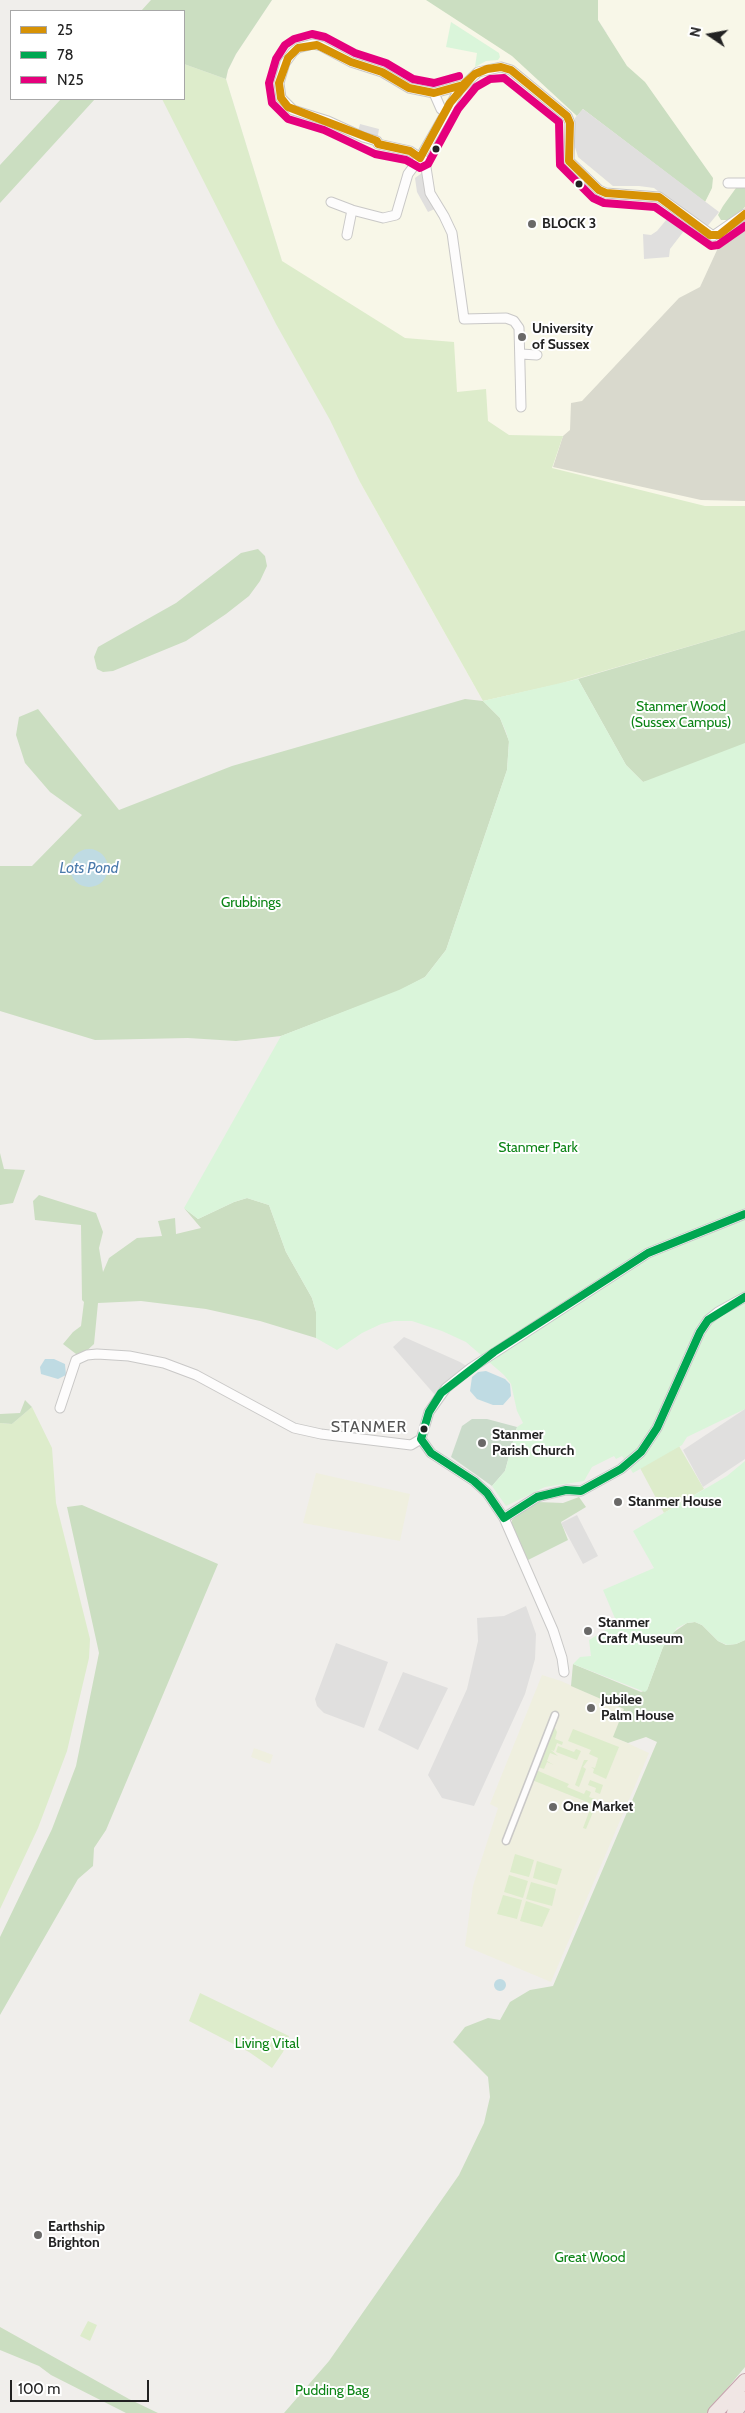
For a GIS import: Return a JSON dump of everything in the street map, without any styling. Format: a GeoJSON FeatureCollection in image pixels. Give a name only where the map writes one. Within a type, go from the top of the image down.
{"type":"FeatureCollection","features":[{"type":"Feature","properties":{"kind":"highway"},"geometry":{"type":"LineString","coordinates":[[715,2413],[745,2381]]}},
{"type":"Feature","properties":{"kind":"highway"},"geometry":{"type":"LineString","coordinates":[[734,2413],[745,2400]]}},
{"type":"Feature","properties":{"kind":"street"},"geometry":{"type":"LineString","coordinates":[[463,85],[434,93],[410,88],[382,72],[352,62],[321,46],[313,44],[298,48],[293,52],[285,64],[280,77],[279,93],[283,101],[293,110],[328,121],[377,141],[378,144],[406,150],[425,161],[430,193],[452,233],[464,319],[506,318],[514,321],[520,332],[521,407]]}},
{"type":"Feature","properties":{"kind":"street"},"geometry":{"type":"LineString","coordinates":[[331,202],[383,218],[396,215],[404,182],[463,85],[475,74],[487,69],[501,67],[511,70],[567,116],[570,123],[569,161],[599,190],[606,193],[659,198],[710,235],[719,235],[745,214]]}},
{"type":"Feature","properties":{"kind":"street"},"geometry":{"type":"LineString","coordinates":[[434,93],[441,109],[445,112]]}},
{"type":"Feature","properties":{"kind":"street"},"geometry":{"type":"LineString","coordinates":[[728,183],[745,183]]}},
{"type":"Feature","properties":{"kind":"street"},"geometry":{"type":"LineString","coordinates":[[347,235],[352,210]]}},
{"type":"Feature","properties":{"kind":"street"},"geometry":{"type":"LineString","coordinates":[[521,354],[537,354]]}},
{"type":"Feature","properties":{"kind":"street"},"geometry":{"type":"LineString","coordinates":[[60,1408],[76,1360],[87,1355],[97,1354],[129,1356],[164,1363],[196,1375],[294,1428],[321,1434],[411,1445],[421,1439],[429,1412],[441,1393],[494,1352],[648,1253],[745,1214]]}},
{"type":"Feature","properties":{"kind":"street"},"geometry":{"type":"LineString","coordinates":[[504,1518],[537,1497],[566,1490],[581,1491],[620,1469],[641,1452],[657,1428],[700,1332],[708,1320],[718,1312],[745,1297]]}},
{"type":"Feature","properties":{"kind":"street"},"geometry":{"type":"LineString","coordinates":[[421,1439],[431,1453],[474,1481],[487,1493],[504,1518],[560,1649],[564,1672]]}},
{"type":"Feature","properties":{"kind":"street"},"geometry":{"type":"LineString","coordinates":[[506,1841],[555,1715]]}},
{"type":"Feature","properties":{"kind":"shaded area","name":"University of Sussex"},"geometry":{"type":"Polygon","coordinates":[[[272,0],[427,0],[607,33],[598,20],[598,0],[745,0],[745,630],[559,684],[483,701],[360,482],[282,261],[226,79],[236,54],[272,0]]]}},
{"type":"Feature","properties":{"kind":"shaded area"},"geometry":{"type":"Polygon","coordinates":[[[280,54],[285,57],[277,74],[271,70],[280,54]]]}},
{"type":"Feature","properties":{"kind":"shaded area"},"geometry":{"type":"Polygon","coordinates":[[[583,109],[719,212],[706,228],[654,188],[613,186],[578,157],[574,144],[575,118],[583,109]]]}},
{"type":"Feature","properties":{"kind":"shaded area"},"geometry":{"type":"Polygon","coordinates":[[[360,124],[379,129],[377,141],[357,135],[360,124]]]}},
{"type":"Feature","properties":{"kind":"shaded area"},"geometry":{"type":"Polygon","coordinates":[[[426,170],[439,207],[428,212],[417,192],[415,178],[426,170]]]}},
{"type":"Feature","properties":{"kind":"shaded area"},"geometry":{"type":"Polygon","coordinates":[[[672,213],[687,227],[670,249],[669,257],[644,259],[643,234],[651,235],[657,231],[672,213]]]}},
{"type":"Feature","properties":{"kind":"shaded area"},"geometry":{"type":"Polygon","coordinates":[[[745,218],[745,501],[701,500],[553,467],[563,436],[570,430],[571,403],[582,401],[679,298],[700,287],[723,237],[745,218]]]}},
{"type":"Feature","properties":{"kind":"shaded area"},"geometry":{"type":"Polygon","coordinates":[[[404,1337],[468,1367],[435,1395],[393,1347],[404,1337]]]}},
{"type":"Feature","properties":{"kind":"shaded area"},"geometry":{"type":"Polygon","coordinates":[[[745,1409],[745,1459],[703,1487],[683,1450],[745,1409]]]}},
{"type":"Feature","properties":{"kind":"shaded area"},"geometry":{"type":"Polygon","coordinates":[[[577,1515],[598,1556],[583,1564],[561,1523],[577,1515]]]}},
{"type":"Feature","properties":{"kind":"shaded area"},"geometry":{"type":"Polygon","coordinates":[[[526,1606],[536,1634],[535,1659],[525,1694],[474,1806],[442,1798],[428,1775],[467,1689],[478,1641],[477,1618],[504,1616],[526,1606]]]}},
{"type":"Feature","properties":{"kind":"shaded area"},"geometry":{"type":"Polygon","coordinates":[[[336,1643],[388,1662],[364,1728],[324,1713],[317,1706],[315,1699],[336,1643]]]}},
{"type":"Feature","properties":{"kind":"shaded area"},"geometry":{"type":"Polygon","coordinates":[[[403,1672],[448,1688],[418,1750],[378,1730],[403,1672]]]}},
{"type":"Feature","properties":{"kind":"green space"},"geometry":{"type":"Polygon","coordinates":[[[151,0],[272,0],[236,54],[226,79],[185,64],[185,10],[142,10],[151,0]]]}},
{"type":"Feature","properties":{"kind":"green space"},"geometry":{"type":"Polygon","coordinates":[[[426,0],[598,0],[598,20],[627,66],[645,82],[713,178],[712,188],[705,202],[583,109],[577,116],[512,56],[426,0]]]}},
{"type":"Feature","properties":{"kind":"green space"},"geometry":{"type":"Polygon","coordinates":[[[451,22],[499,53],[500,57],[498,60],[486,61],[475,67],[477,53],[446,47],[451,22]]]}},
{"type":"Feature","properties":{"kind":"green space"},"geometry":{"type":"Polygon","coordinates":[[[185,64],[226,79],[282,261],[405,338],[454,342],[457,392],[486,389],[488,421],[509,435],[563,436],[552,468],[705,506],[745,506],[745,630],[559,684],[483,701],[360,482],[330,420],[276,324],[163,100],[185,100],[185,64]]]}},
{"type":"Feature","properties":{"kind":"green space"},"geometry":{"type":"Polygon","coordinates":[[[60,100],[94,100],[0,203],[0,165],[60,100]]]}},
{"type":"Feature","properties":{"kind":"green space"},"geometry":{"type":"Polygon","coordinates":[[[745,185],[745,207],[730,220],[721,220],[718,215],[723,206],[736,188],[745,185]]]}},
{"type":"Feature","properties":{"kind":"green space"},"geometry":{"type":"Polygon","coordinates":[[[258,549],[265,556],[267,566],[260,581],[249,596],[226,614],[186,641],[113,671],[103,672],[97,669],[94,657],[98,647],[176,603],[241,553],[258,549]]]}},
{"type":"Feature","properties":{"kind":"green space","name":"Stanmer Wood (Sussex Campus)"},"geometry":{"type":"Polygon","coordinates":[[[745,630],[745,764],[643,782],[626,765],[578,679],[745,630]]]}},
{"type":"Feature","properties":{"kind":"green space","name":"Stanmer Park"},"geometry":{"type":"Polygon","coordinates":[[[578,679],[626,765],[643,782],[745,743],[745,1409],[687,1437],[682,1445],[633,1473],[622,1456],[616,1459],[614,1456],[592,1467],[584,1481],[545,1487],[506,1506],[492,1486],[505,1471],[517,1427],[523,1423],[517,1411],[511,1384],[504,1375],[466,1342],[442,1331],[412,1321],[394,1321],[381,1324],[362,1333],[337,1350],[316,1338],[316,1312],[312,1298],[286,1252],[269,1205],[247,1198],[198,1219],[184,1208],[281,1036],[399,990],[425,977],[446,950],[507,770],[509,742],[506,732],[500,718],[483,701],[578,679]]]}},
{"type":"Feature","properties":{"kind":"green space","name":"Grubbings"},"geometry":{"type":"Polygon","coordinates":[[[465,699],[483,701],[500,718],[509,741],[507,770],[446,950],[425,977],[399,991],[281,1036],[236,1041],[188,1038],[95,1040],[0,1011],[0,866],[32,866],[82,815],[50,792],[25,763],[16,735],[19,717],[38,709],[119,810],[232,766],[465,699]]]}},
{"type":"Feature","properties":{"kind":"green space"},"geometry":{"type":"Polygon","coordinates":[[[0,1153],[4,1169],[25,1170],[13,1203],[0,1205],[0,1153]]]}},
{"type":"Feature","properties":{"kind":"green space"},"geometry":{"type":"Polygon","coordinates":[[[39,1195],[96,1213],[103,1232],[99,1248],[103,1272],[109,1258],[137,1238],[162,1236],[158,1221],[175,1218],[176,1234],[201,1228],[184,1208],[198,1219],[247,1198],[269,1205],[286,1252],[312,1298],[316,1312],[316,1338],[260,1321],[206,1309],[141,1301],[98,1303],[94,1344],[80,1357],[63,1344],[81,1326],[84,1302],[82,1300],[81,1225],[35,1220],[33,1201],[39,1195]]]}},
{"type":"Feature","properties":{"kind":"green space"},"geometry":{"type":"Polygon","coordinates":[[[25,1400],[32,1407],[12,1424],[0,1423],[0,1414],[20,1413],[25,1400]]]}},
{"type":"Feature","properties":{"kind":"green space"},"geometry":{"type":"Polygon","coordinates":[[[32,1407],[52,1448],[56,1503],[90,1639],[89,1658],[67,1751],[38,1828],[0,1909],[0,1423],[12,1424],[32,1407]]]}},
{"type":"Feature","properties":{"kind":"green space"},"geometry":{"type":"Polygon","coordinates":[[[472,1419],[487,1419],[517,1427],[505,1471],[492,1486],[451,1457],[462,1426],[472,1419]]]}},
{"type":"Feature","properties":{"kind":"green space"},"geometry":{"type":"Polygon","coordinates":[[[679,1446],[704,1489],[664,1513],[640,1468],[679,1446]]]}},
{"type":"Feature","properties":{"kind":"green space"},"geometry":{"type":"Polygon","coordinates":[[[745,1461],[745,1640],[727,1645],[718,1641],[702,1625],[695,1622],[687,1623],[677,1628],[663,1647],[645,1692],[573,1664],[580,1657],[591,1656],[589,1640],[617,1623],[603,1590],[654,1568],[633,1531],[727,1476],[745,1461]]]}},
{"type":"Feature","properties":{"kind":"green space"},"geometry":{"type":"Polygon","coordinates":[[[316,1473],[410,1494],[400,1541],[303,1523],[316,1473]]]}},
{"type":"Feature","properties":{"kind":"green space"},"geometry":{"type":"Polygon","coordinates":[[[579,1497],[586,1507],[561,1522],[568,1540],[526,1561],[512,1527],[512,1520],[529,1505],[538,1502],[563,1503],[579,1497]]]}},
{"type":"Feature","properties":{"kind":"green space"},"geometry":{"type":"Polygon","coordinates":[[[82,1505],[218,1564],[106,1830],[94,1848],[93,1866],[78,1879],[0,2015],[0,1937],[52,1829],[76,1766],[99,1653],[67,1507],[82,1505]]]}},
{"type":"Feature","properties":{"kind":"green space","name":"Great Wood"},"geometry":{"type":"Polygon","coordinates":[[[695,1622],[702,1625],[718,1641],[726,1645],[736,1644],[745,1640],[745,2367],[707,2413],[284,2413],[329,2361],[459,2175],[484,2123],[490,2097],[488,2077],[453,2042],[465,2027],[488,2018],[500,2020],[510,2002],[530,1990],[553,1986],[657,1742],[646,1737],[628,1743],[613,1737],[624,1709],[571,1686],[573,1664],[641,1692],[647,1690],[663,1647],[671,1634],[687,1623],[695,1622]]]}},
{"type":"Feature","properties":{"kind":"green space"},"geometry":{"type":"Polygon","coordinates":[[[542,1675],[561,1681],[624,1709],[614,1737],[649,1753],[551,1982],[465,1946],[473,1886],[498,1808],[490,1804],[542,1675]]]}},
{"type":"Feature","properties":{"kind":"green space"},"geometry":{"type":"Polygon","coordinates":[[[554,1726],[557,1732],[555,1739],[563,1742],[562,1745],[557,1743],[554,1751],[551,1750],[558,1756],[550,1753],[547,1761],[554,1765],[547,1762],[544,1769],[538,1767],[554,1726]]]}},
{"type":"Feature","properties":{"kind":"green space"},"geometry":{"type":"Polygon","coordinates":[[[573,1729],[619,1747],[606,1779],[593,1773],[594,1769],[591,1767],[595,1768],[598,1758],[589,1754],[591,1750],[568,1741],[573,1729]]]}},
{"type":"Feature","properties":{"kind":"green space"},"geometry":{"type":"Polygon","coordinates":[[[558,1746],[574,1752],[576,1749],[581,1751],[577,1760],[556,1752],[558,1746]]]}},
{"type":"Feature","properties":{"kind":"green space"},"geometry":{"type":"Polygon","coordinates":[[[254,1748],[273,1755],[270,1764],[251,1757],[254,1748]]]}},
{"type":"Feature","properties":{"kind":"green space"},"geometry":{"type":"Polygon","coordinates":[[[584,1760],[588,1760],[583,1767],[586,1769],[579,1787],[575,1785],[584,1760]]]}},
{"type":"Feature","properties":{"kind":"green space"},"geometry":{"type":"Polygon","coordinates":[[[536,1770],[569,1784],[567,1787],[584,1794],[586,1790],[591,1792],[589,1797],[598,1800],[586,1829],[583,1828],[592,1804],[532,1780],[536,1770]]]}},
{"type":"Feature","properties":{"kind":"green space"},"geometry":{"type":"Polygon","coordinates":[[[590,1780],[603,1785],[600,1794],[595,1792],[596,1788],[588,1785],[590,1780]]]}},
{"type":"Feature","properties":{"kind":"green space"},"geometry":{"type":"Polygon","coordinates":[[[515,1854],[534,1860],[529,1877],[510,1872],[515,1854]]]}},
{"type":"Feature","properties":{"kind":"green space"},"geometry":{"type":"Polygon","coordinates":[[[537,1861],[562,1869],[557,1885],[533,1878],[537,1861]]]}},
{"type":"Feature","properties":{"kind":"green space"},"geometry":{"type":"Polygon","coordinates":[[[509,1875],[528,1881],[523,1898],[504,1892],[509,1875]]]}},
{"type":"Feature","properties":{"kind":"green space"},"geometry":{"type":"Polygon","coordinates":[[[531,1882],[556,1889],[552,1906],[526,1899],[531,1882]]]}},
{"type":"Feature","properties":{"kind":"green space"},"geometry":{"type":"Polygon","coordinates":[[[503,1895],[522,1900],[517,1919],[497,1914],[503,1895]]]}},
{"type":"Feature","properties":{"kind":"green space"},"geometry":{"type":"Polygon","coordinates":[[[526,1901],[550,1909],[542,1927],[520,1921],[526,1901]]]}},
{"type":"Feature","properties":{"kind":"green space","name":"Living Vital"},"geometry":{"type":"Polygon","coordinates":[[[200,1993],[289,2036],[283,2052],[272,2068],[249,2052],[189,2021],[200,1993]]]}},
{"type":"Feature","properties":{"kind":"green space"},"geometry":{"type":"Polygon","coordinates":[[[88,2321],[97,2325],[90,2341],[80,2336],[88,2321]]]}},
{"type":"Feature","properties":{"kind":"green space"},"geometry":{"type":"Polygon","coordinates":[[[0,2327],[129,2399],[158,2413],[126,2413],[51,2375],[39,2366],[0,2350],[0,2327]]]}},
{"type":"Feature","properties":{"kind":"water","name":"Lots Pond"},"geometry":{"type":"Polygon","coordinates":[[[89,849],[103,854],[108,868],[103,882],[89,887],[75,882],[70,868],[75,854],[89,849]]]}},
{"type":"Feature","properties":{"kind":"water"},"geometry":{"type":"Polygon","coordinates":[[[45,1359],[54,1359],[65,1364],[66,1375],[58,1379],[41,1374],[40,1367],[45,1359]]]}},
{"type":"Feature","properties":{"kind":"water"},"geometry":{"type":"Polygon","coordinates":[[[486,1371],[505,1379],[510,1384],[511,1396],[503,1405],[493,1405],[477,1399],[470,1391],[472,1377],[478,1372],[486,1371]]]}},
{"type":"Feature","properties":{"kind":"water"},"geometry":{"type":"Polygon","coordinates":[[[498,1979],[502,1979],[506,1985],[502,1991],[498,1991],[494,1987],[494,1983],[498,1979]]]}},
{"type":"Feature","properties":{"kind":"transit line","name":"N25"},"geometry":{"type":"LineString","coordinates":[[459,76],[434,83],[413,79],[386,63],[355,53],[325,37],[312,34],[294,39],[285,45],[276,59],[269,83],[272,103],[288,119],[324,130],[375,154],[406,160],[420,168],[428,164],[458,109],[476,87],[490,79],[504,78],[559,122],[560,165],[593,198],[604,203],[655,207],[711,246],[718,245],[745,226]]}},
{"type":"Feature","properties":{"kind":"transit line","name":"25"},"geometry":{"type":"LineString","coordinates":[[420,158],[410,151],[378,144],[377,141],[288,107],[281,98],[279,83],[288,58],[298,48],[317,45],[351,62],[382,72],[409,88],[434,93],[463,85],[475,74],[487,69],[501,67],[511,70],[567,116],[570,123],[569,161],[599,190],[606,193],[659,197],[710,235]]}},
{"type":"Feature","properties":{"kind":"transit line","name":"25"},"geometry":{"type":"LineString","coordinates":[[420,158],[450,103],[472,77]]}},
{"type":"Feature","properties":{"kind":"transit line","name":"25"},"geometry":{"type":"LineString","coordinates":[[710,235],[719,235],[745,214]]}},
{"type":"Feature","properties":{"kind":"transit line","name":"78"},"geometry":{"type":"LineString","coordinates":[[745,1214],[648,1253],[494,1352],[441,1393],[429,1412],[421,1439],[431,1453],[474,1481],[487,1493],[504,1518],[537,1497],[566,1490],[581,1491],[621,1469],[641,1452],[657,1428],[700,1332],[708,1320],[745,1297]]}},
{"type":"Feature","properties":{"kind":"place","name":"BLOCK 3"},"geometry":{"type":"Point","coordinates":[532,224]}},
{"type":"Feature","properties":{"kind":"place","name":"University of Sussex"},"geometry":{"type":"Point","coordinates":[522,337]}},
{"type":"Feature","properties":{"kind":"place","name":"Stanmer Parish Church"},"geometry":{"type":"Point","coordinates":[482,1443]}},
{"type":"Feature","properties":{"kind":"place","name":"Stanmer House"},"geometry":{"type":"Point","coordinates":[618,1502]}},
{"type":"Feature","properties":{"kind":"place","name":"Stanmer Craft Museum"},"geometry":{"type":"Point","coordinates":[588,1631]}},
{"type":"Feature","properties":{"kind":"place","name":"Jubilee Palm House"},"geometry":{"type":"Point","coordinates":[591,1708]}},
{"type":"Feature","properties":{"kind":"place","name":"One Market"},"geometry":{"type":"Point","coordinates":[553,1807]}},
{"type":"Feature","properties":{"kind":"place","name":"Earthship Brighton"},"geometry":{"type":"Point","coordinates":[38,2235]}},
{"type":"Feature","properties":{"kind":"district","name":"STANMER"},"geometry":{"type":"Point","coordinates":[369,1427]}},
{"type":"Feature","properties":{"kind":"park label","name":"Pudding Bag"},"geometry":{"type":"Point","coordinates":[332,2391]}}]}
